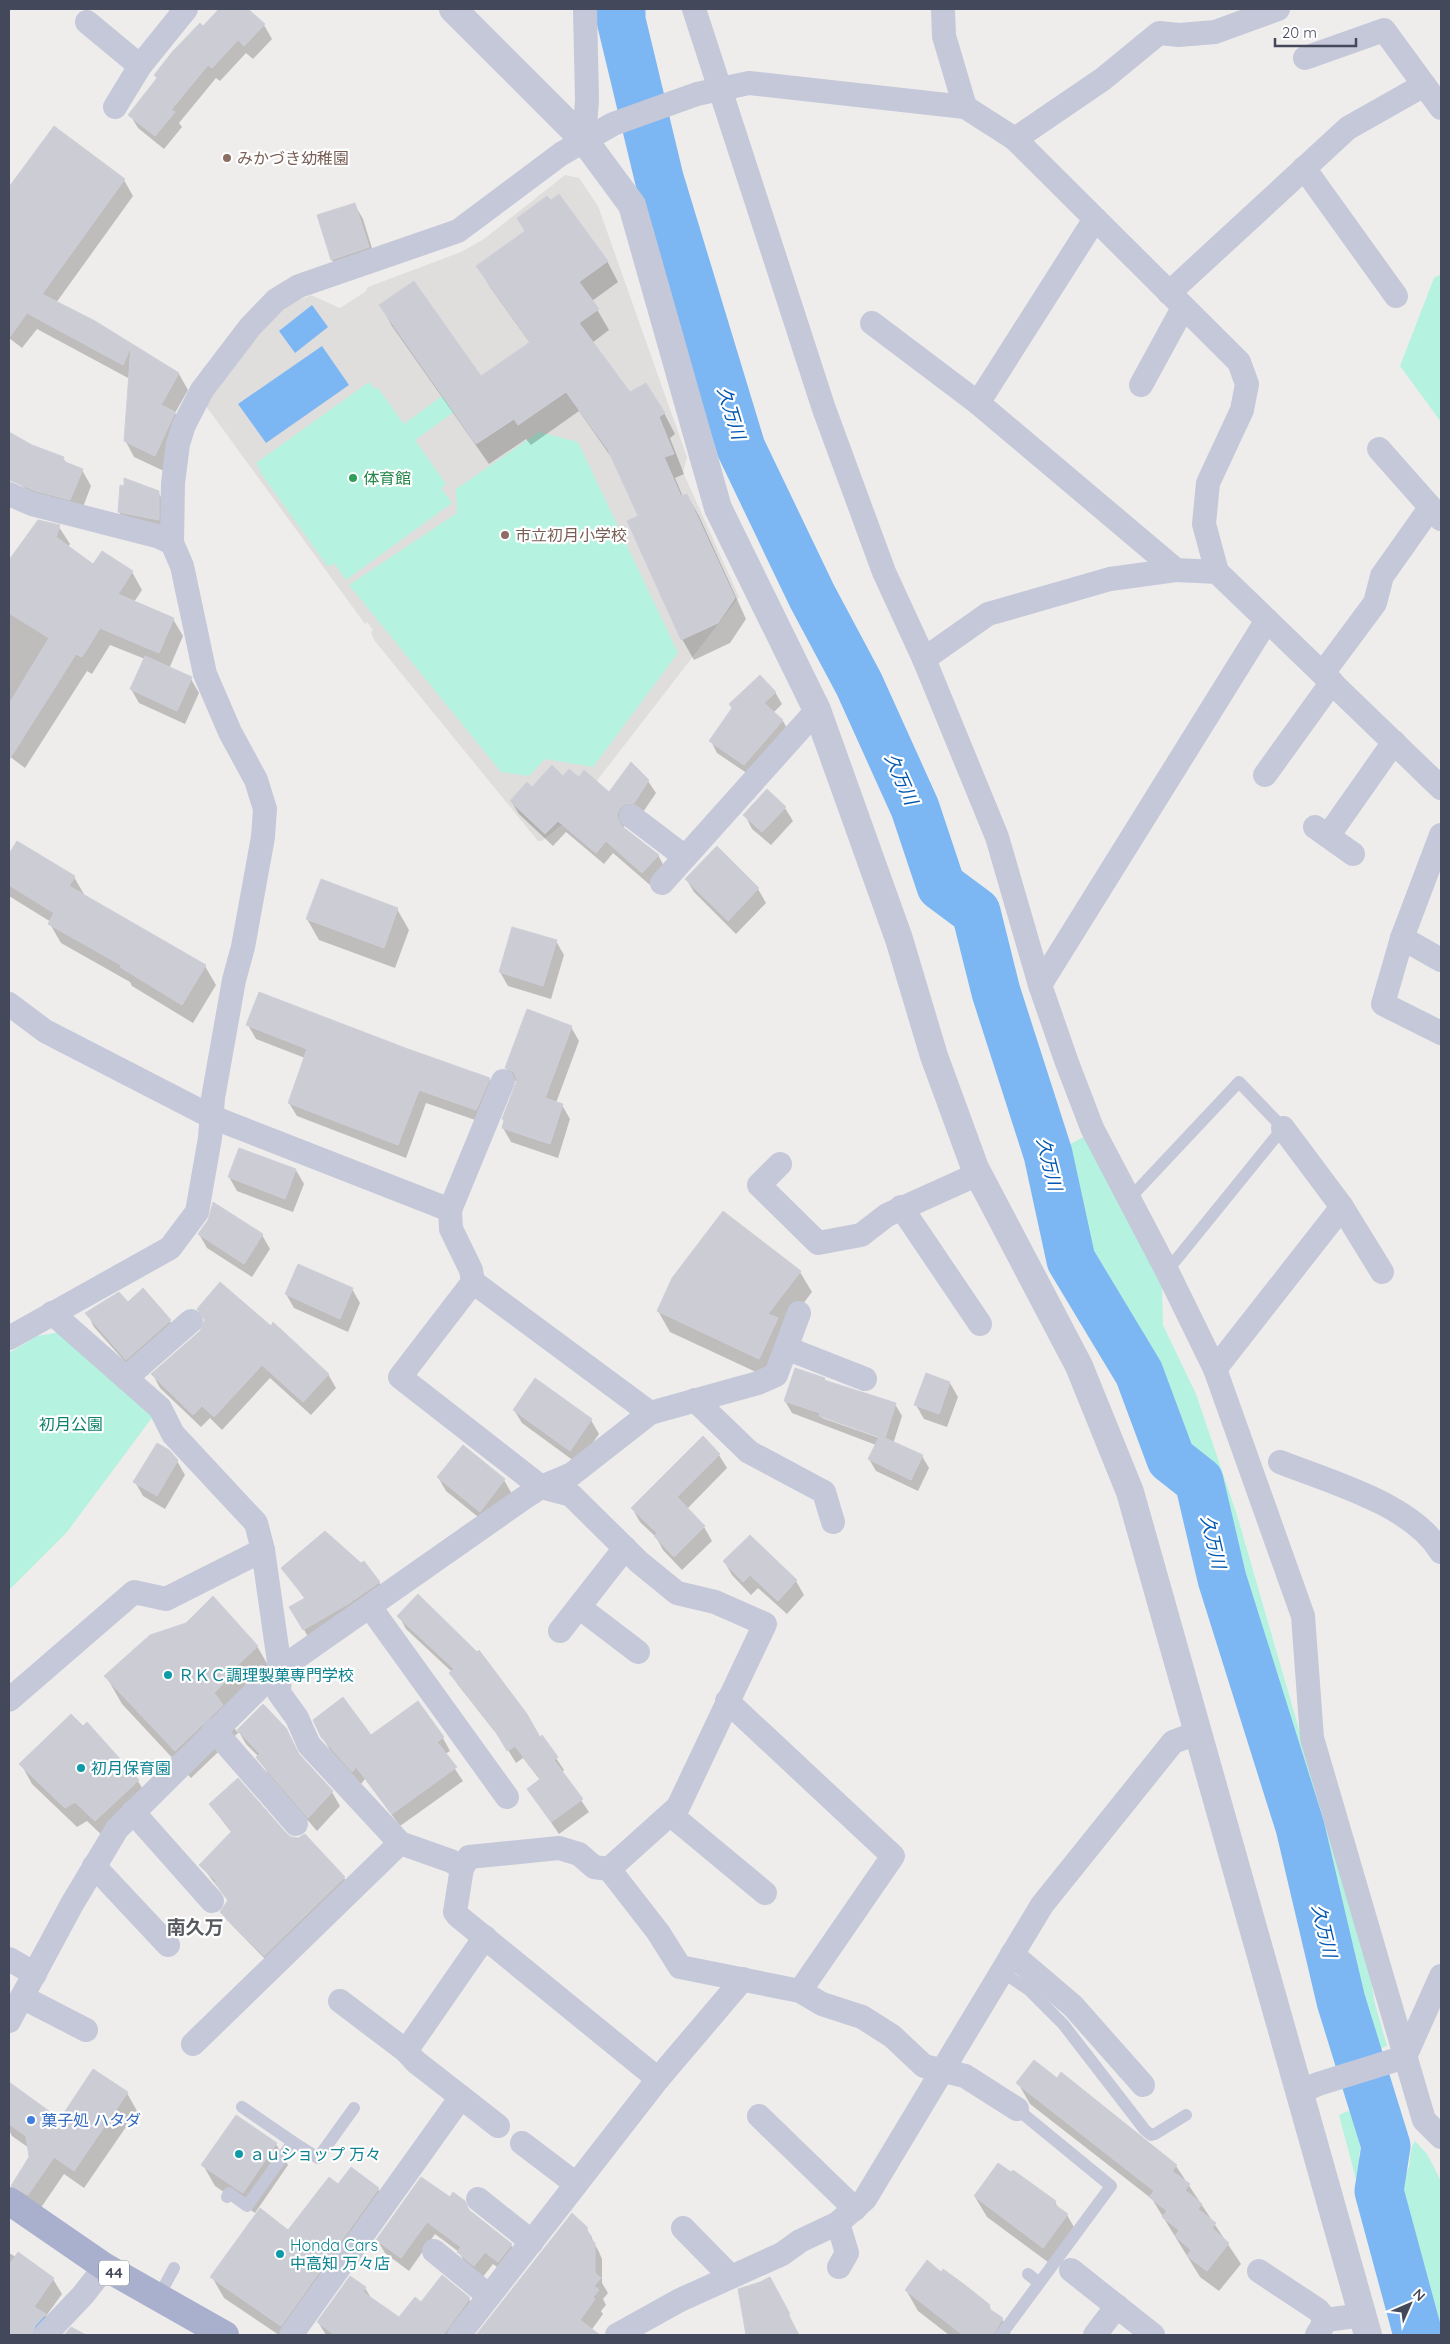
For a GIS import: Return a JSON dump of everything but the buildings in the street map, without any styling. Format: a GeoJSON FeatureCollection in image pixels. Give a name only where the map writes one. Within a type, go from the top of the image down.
{"type":"FeatureCollection","features":[{"type":"Feature","properties":{"kind":"main road","name":"44"},"geometry":{"type":"LineString","coordinates":[[9,2201],[105,2267],[226,2335]]}},
{"type":"Feature","properties":{"kind":"street"},"geometry":{"type":"LineString","coordinates":[[115,107],[140,66],[186,9]]}},
{"type":"Feature","properties":{"kind":"street"},"geometry":{"type":"LineString","coordinates":[[453,9],[584,140],[632,205],[718,508],[817,710],[899,939],[934,1056],[978,1174],[1079,1366],[1130,1492],[1197,1732],[1308,2089],[1365,2325],[1321,2328],[1318,2310],[1259,2271]]}},
{"type":"Feature","properties":{"kind":"street"},"geometry":{"type":"LineString","coordinates":[[584,140],[587,100],[585,9]]}},
{"type":"Feature","properties":{"kind":"street"},"geometry":{"type":"LineString","coordinates":[[694,9],[828,418],[884,572],[924,658],[997,837],[1040,985],[1092,1128],[1167,1271],[1215,1370],[1303,1616],[1312,1738],[1399,2060],[1424,2120],[1441,2137]]}},
{"type":"Feature","properties":{"kind":"street"},"geometry":{"type":"LineString","coordinates":[[943,9],[944,36],[965,106]]}},
{"type":"Feature","properties":{"kind":"street"},"geometry":{"type":"LineString","coordinates":[[1015,139],[1103,79],[1159,33],[1179,35],[1216,32],[1278,9]]}},
{"type":"Feature","properties":{"kind":"street"},"geometry":{"type":"LineString","coordinates":[[87,22],[140,66]]}},
{"type":"Feature","properties":{"kind":"street"},"geometry":{"type":"LineString","coordinates":[[1305,58],[1384,30],[1441,108]]}},
{"type":"Feature","properties":{"kind":"street"},"geometry":{"type":"LineString","coordinates":[[9,1338],[170,1248],[197,1212],[210,1138],[212,1098],[234,980],[243,948],[263,837],[265,809],[256,780],[230,732],[205,674],[182,566],[172,543],[173,483],[178,444],[184,425],[202,390],[222,360],[276,300],[299,286],[458,231],[561,154],[613,124],[696,94],[749,83],[965,106],[1015,139],[1239,362],[1247,384],[1242,410],[1208,483],[1204,524],[1217,572],[1441,788]]}},
{"type":"Feature","properties":{"kind":"street"},"geometry":{"type":"LineString","coordinates":[[1141,385],[1176,300],[1304,168],[1348,128],[1424,86]]}},
{"type":"Feature","properties":{"kind":"street"},"geometry":{"type":"LineString","coordinates":[[1304,168],[1396,296]]}},
{"type":"Feature","properties":{"kind":"street"},"geometry":{"type":"LineString","coordinates":[[978,403],[1095,219]]}},
{"type":"Feature","properties":{"kind":"street"},"geometry":{"type":"LineString","coordinates":[[872,323],[978,403],[1176,570]]}},
{"type":"Feature","properties":{"kind":"street"},"geometry":{"type":"LineString","coordinates":[[1265,775],[1375,603],[1382,576],[1436,513],[1379,449]]}},
{"type":"Feature","properties":{"kind":"street"},"geometry":{"type":"LineString","coordinates":[[9,494],[32,504],[158,536],[172,543]]}},
{"type":"Feature","properties":{"kind":"street"},"geometry":{"type":"LineString","coordinates":[[924,658],[988,614],[1110,579],[1176,570],[1217,572]]}},
{"type":"Feature","properties":{"kind":"street"},"geometry":{"type":"LineString","coordinates":[[1040,985],[1267,620]]}},
{"type":"Feature","properties":{"kind":"street"},"geometry":{"type":"LineString","coordinates":[[662,883],[817,710]]}},
{"type":"Feature","properties":{"kind":"street"},"geometry":{"type":"LineString","coordinates":[[1353,854],[1322,831],[1394,742]]}},
{"type":"Feature","properties":{"kind":"street"},"geometry":{"type":"LineString","coordinates":[[631,816],[685,858]]}},
{"type":"Feature","properties":{"kind":"street"},"geometry":{"type":"LineString","coordinates":[[1441,835],[1402,938],[1383,1004],[1441,1033]]}},
{"type":"Feature","properties":{"kind":"street"},"geometry":{"type":"LineString","coordinates":[[1402,938],[1441,960]]}},
{"type":"Feature","properties":{"kind":"street"},"geometry":{"type":"LineString","coordinates":[[9,1004],[45,1031],[212,1117],[450,1210]]}},
{"type":"Feature","properties":{"kind":"street"},"geometry":{"type":"LineString","coordinates":[[503,1081],[450,1210],[450,1229],[471,1270],[473,1282],[650,1413]]}},
{"type":"Feature","properties":{"kind":"street"},"geometry":{"type":"LineString","coordinates":[[1283,1128],[1342,1208],[1382,1272]]}},
{"type":"Feature","properties":{"kind":"street"},"geometry":{"type":"LineString","coordinates":[[780,1164],[759,1185],[818,1244],[861,1235],[887,1214],[978,1174]]}},
{"type":"Feature","properties":{"kind":"street"},"geometry":{"type":"LineString","coordinates":[[902,1208],[980,1324]]}},
{"type":"Feature","properties":{"kind":"street"},"geometry":{"type":"LineString","coordinates":[[1215,1370],[1342,1208]]}},
{"type":"Feature","properties":{"kind":"street"},"geometry":{"type":"LineString","coordinates":[[473,1282],[400,1376],[541,1487],[571,1494],[625,1548],[677,1593],[715,1602],[765,1624],[678,1807],[609,1869]]}},
{"type":"Feature","properties":{"kind":"street"},"geometry":{"type":"LineString","coordinates":[[52,1313],[160,1408],[173,1434],[256,1523],[263,1550],[280,1669],[279,1693],[297,1718],[309,1744],[400,1842],[450,1861],[462,1868]]}},
{"type":"Feature","properties":{"kind":"street"},"geometry":{"type":"LineString","coordinates":[[9,2021],[94,1866],[117,1829],[214,1730],[280,1669],[541,1487],[572,1474],[650,1413],[758,1383],[776,1375],[799,1313]]}},
{"type":"Feature","properties":{"kind":"street"},"geometry":{"type":"LineString","coordinates":[[126,1378],[191,1321]]}},
{"type":"Feature","properties":{"kind":"street"},"geometry":{"type":"LineString","coordinates":[[786,1348],[865,1379]]}},
{"type":"Feature","properties":{"kind":"street"},"geometry":{"type":"LineString","coordinates":[[695,1400],[749,1452],[824,1492],[833,1522]]}},
{"type":"Feature","properties":{"kind":"street"},"geometry":{"type":"LineString","coordinates":[[1280,1462],[1390,1506],[1413,1523],[1441,1552]]}},
{"type":"Feature","properties":{"kind":"street"},"geometry":{"type":"LineString","coordinates":[[560,1631],[625,1548]]}},
{"type":"Feature","properties":{"kind":"street"},"geometry":{"type":"LineString","coordinates":[[9,1700],[134,1592],[166,1599],[263,1550]]}},
{"type":"Feature","properties":{"kind":"street"},"geometry":{"type":"LineString","coordinates":[[370,1607],[507,1797]]}},
{"type":"Feature","properties":{"kind":"street"},"geometry":{"type":"LineString","coordinates":[[579,1607],[638,1652]]}},
{"type":"Feature","properties":{"kind":"street"},"geometry":{"type":"LineString","coordinates":[[727,1701],[893,1856],[800,1991]]}},
{"type":"Feature","properties":{"kind":"street"},"geometry":{"type":"LineString","coordinates":[[214,1730],[296,1824]]}},
{"type":"Feature","properties":{"kind":"street"},"geometry":{"type":"LineString","coordinates":[[617,2335],[680,2300],[782,2254],[800,2241],[846,2216],[865,2199],[945,2070],[1042,1905],[1173,1742],[1197,1732]]}},
{"type":"Feature","properties":{"kind":"street"},"geometry":{"type":"LineString","coordinates":[[133,1812],[212,1901]]}},
{"type":"Feature","properties":{"kind":"street"},"geometry":{"type":"LineString","coordinates":[[671,1815],[765,1893]]}},
{"type":"Feature","properties":{"kind":"street"},"geometry":{"type":"LineString","coordinates":[[193,2044],[400,1842]]}},
{"type":"Feature","properties":{"kind":"street"},"geometry":{"type":"LineString","coordinates":[[658,2079],[458,1916],[455,1912],[462,1868],[469,1858],[559,1848],[579,1854],[594,1867],[609,1869],[658,1932],[680,1967],[800,1991],[822,2004],[862,2016],[892,2036],[924,2066],[964,2076],[1016,2109]]}},
{"type":"Feature","properties":{"kind":"street"},"geometry":{"type":"LineString","coordinates":[[94,1866],[168,1945]]}},
{"type":"Feature","properties":{"kind":"street"},"geometry":{"type":"LineString","coordinates":[[406,2051],[485,1937]]}},
{"type":"Feature","properties":{"kind":"street"},"geometry":{"type":"LineString","coordinates":[[9,1959],[35,1974]]}},
{"type":"Feature","properties":{"kind":"street"},"geometry":{"type":"LineString","coordinates":[[1007,1962],[1073,2006],[1144,2086]]}},
{"type":"Feature","properties":{"kind":"street"},"geometry":{"type":"LineString","coordinates":[[1308,2089],[1399,2060],[1441,1976]]}},
{"type":"Feature","properties":{"kind":"street"},"geometry":{"type":"LineString","coordinates":[[460,2335],[658,2079],[743,1979]]}},
{"type":"Feature","properties":{"kind":"street"},"geometry":{"type":"LineString","coordinates":[[22,1997],[86,2030]]}},
{"type":"Feature","properties":{"kind":"street"},"geometry":{"type":"LineString","coordinates":[[340,2001],[406,2051],[416,2062],[498,2126]]}},
{"type":"Feature","properties":{"kind":"street"},"geometry":{"type":"LineString","coordinates":[[291,2335],[461,2097]]}},
{"type":"Feature","properties":{"kind":"street"},"geometry":{"type":"LineString","coordinates":[[759,2116],[846,2216],[846,2253],[839,2267]]}},
{"type":"Feature","properties":{"kind":"street"},"geometry":{"type":"LineString","coordinates":[[522,2143],[576,2184]]}},
{"type":"Feature","properties":{"kind":"street"},"geometry":{"type":"LineString","coordinates":[[478,2198],[532,2242]]}},
{"type":"Feature","properties":{"kind":"street"},"geometry":{"type":"LineString","coordinates":[[683,2228],[731,2277]]}},
{"type":"Feature","properties":{"kind":"street"},"geometry":{"type":"LineString","coordinates":[[434,2252],[489,2296]]}},
{"type":"Feature","properties":{"kind":"street"},"geometry":{"type":"LineString","coordinates":[[45,2335],[83,2295],[105,2267]]}},
{"type":"Feature","properties":{"kind":"street"},"geometry":{"type":"LineString","coordinates":[[1071,2270],[1153,2335]]}},
{"type":"Feature","properties":{"kind":"street"},"geometry":{"type":"LineString","coordinates":[[1095,2335],[1117,2306]]}},
{"type":"Feature","properties":{"kind":"lane"},"geometry":{"type":"LineString","coordinates":[[1129,1199],[1239,1082],[1283,1128],[1167,1271]]}},
{"type":"Feature","properties":{"kind":"lane"},"geometry":{"type":"LineString","coordinates":[[1007,1962],[1029,1990],[1063,2024],[1145,2130],[1155,2134],[1186,2115]]}},
{"type":"Feature","properties":{"kind":"lane"},"geometry":{"type":"LineString","coordinates":[[242,2107],[318,2158],[354,2108]]}},
{"type":"Feature","properties":{"kind":"lane"},"geometry":{"type":"LineString","coordinates":[[1001,2335],[1111,2186],[1016,2109]]}},
{"type":"Feature","properties":{"kind":"lane"},"geometry":{"type":"LineString","coordinates":[[227,2197],[229,2193],[247,2206],[293,2142]]}},
{"type":"Feature","properties":{"kind":"lane"},"geometry":{"type":"LineString","coordinates":[[158,2298],[174,2268]]}},
{"type":"Feature","properties":{"kind":"lane"},"geometry":{"type":"LineString","coordinates":[[1028,2274],[1039,2283]]}},
{"type":"Feature","properties":{"kind":"shaded area","name":"市立初月小学校"},"geometry":{"type":"Polygon","coordinates":[[[565,175],[579,178],[598,206],[687,457],[683,472],[739,597],[565,822],[542,841],[538,841],[374,640],[371,632],[373,630],[367,622],[365,624],[203,402],[231,364],[282,308],[311,295],[340,308],[365,292],[368,287],[461,252],[484,239],[565,175]]]}},
{"type":"Feature","properties":{"kind":"green space"},"geometry":{"type":"Polygon","coordinates":[[[1441,274],[1441,422],[1400,366],[1434,278],[1441,274]]]}},
{"type":"Feature","properties":{"kind":"green space","name":"体育館"},"geometry":{"type":"Polygon","coordinates":[[[369,382],[375,389],[378,388],[404,424],[442,396],[454,412],[415,440],[446,484],[441,488],[452,503],[346,580],[334,563],[328,567],[260,472],[256,463],[369,382]]]}},
{"type":"Feature","properties":{"kind":"green space"},"geometry":{"type":"Polygon","coordinates":[[[539,432],[578,442],[678,653],[593,767],[545,759],[529,776],[501,772],[349,585],[457,513],[456,489],[539,432]]]}},
{"type":"Feature","properties":{"kind":"green space"},"geometry":{"type":"Polygon","coordinates":[[[1087,1135],[1162,1284],[1163,1325],[1196,1394],[1237,1515],[1371,1978],[1374,2000],[1387,2046],[1371,2052],[1363,2020],[1350,2006],[1343,1953],[1310,1811],[1300,1793],[1296,1768],[1269,1696],[1260,1649],[1200,1456],[1196,1467],[1180,1452],[1161,1410],[1154,1371],[1081,1257],[1063,1188],[1062,1166],[1067,1146],[1087,1135]]]}},
{"type":"Feature","properties":{"kind":"green space","name":"初月公園"},"geometry":{"type":"Polygon","coordinates":[[[61,1332],[154,1415],[67,1532],[9,1590],[9,1353],[37,1336],[61,1332]]]}},
{"type":"Feature","properties":{"kind":"green space"},"geometry":{"type":"Polygon","coordinates":[[[1348,2111],[1357,2117],[1362,2140],[1359,2156],[1410,2335],[1397,2335],[1339,2115],[1348,2111]]]}},
{"type":"Feature","properties":{"kind":"green space"},"geometry":{"type":"Polygon","coordinates":[[[1415,2141],[1427,2154],[1441,2181],[1441,2335],[1429,2335],[1391,2199],[1407,2172],[1415,2141]]]}},
{"type":"Feature","properties":{"kind":"water"},"geometry":{"type":"Polygon","coordinates":[[[312,305],[328,327],[295,353],[279,331],[312,305]]]}},
{"type":"Feature","properties":{"kind":"water"},"geometry":{"type":"Polygon","coordinates":[[[322,346],[349,385],[266,443],[238,404],[322,346]]]}},
{"type":"Feature","properties":{"kind":"waterway","name":"久万川"},"geometry":{"type":"LineString","coordinates":[[621,9],[621,20],[659,178],[741,448],[812,596],[859,684],[915,808],[941,886],[976,912],[996,992],[1048,1154],[1071,1260],[1139,1373],[1171,1459],[1199,1481],[1222,1579],[1300,1827],[1341,2001],[1386,2146],[1379,2191],[1418,2335]]}},
{"type":"Feature","properties":{"kind":"waterway"},"geometry":{"type":"LineString","coordinates":[[29,2335],[43,2321]]}},
{"type":"Feature","properties":{"kind":"place","name":"みかづき幼稚園"},"geometry":{"type":"Point","coordinates":[227,158]}},
{"type":"Feature","properties":{"kind":"place","name":"体育館"},"geometry":{"type":"Point","coordinates":[353,478]}},
{"type":"Feature","properties":{"kind":"place","name":"市立初月小学校"},"geometry":{"type":"Point","coordinates":[505,535]}},
{"type":"Feature","properties":{"kind":"place","name":"ＲＫＣ調理製菓専門学校"},"geometry":{"type":"Point","coordinates":[168,1675]}},
{"type":"Feature","properties":{"kind":"place","name":"初月保育園"},"geometry":{"type":"Point","coordinates":[81,1768]}},
{"type":"Feature","properties":{"kind":"place","name":"菓子処 ハタダ"},"geometry":{"type":"Point","coordinates":[31,2120]}},
{"type":"Feature","properties":{"kind":"place","name":"ａｕショップ 万々"},"geometry":{"type":"Point","coordinates":[239,2154]}},
{"type":"Feature","properties":{"kind":"place","name":"Honda Cars 中高知 万々店"},"geometry":{"type":"Point","coordinates":[280,2254]}},
{"type":"Feature","properties":{"kind":"district","name":"南久万"},"geometry":{"type":"Point","coordinates":[195,1927]}}]}
